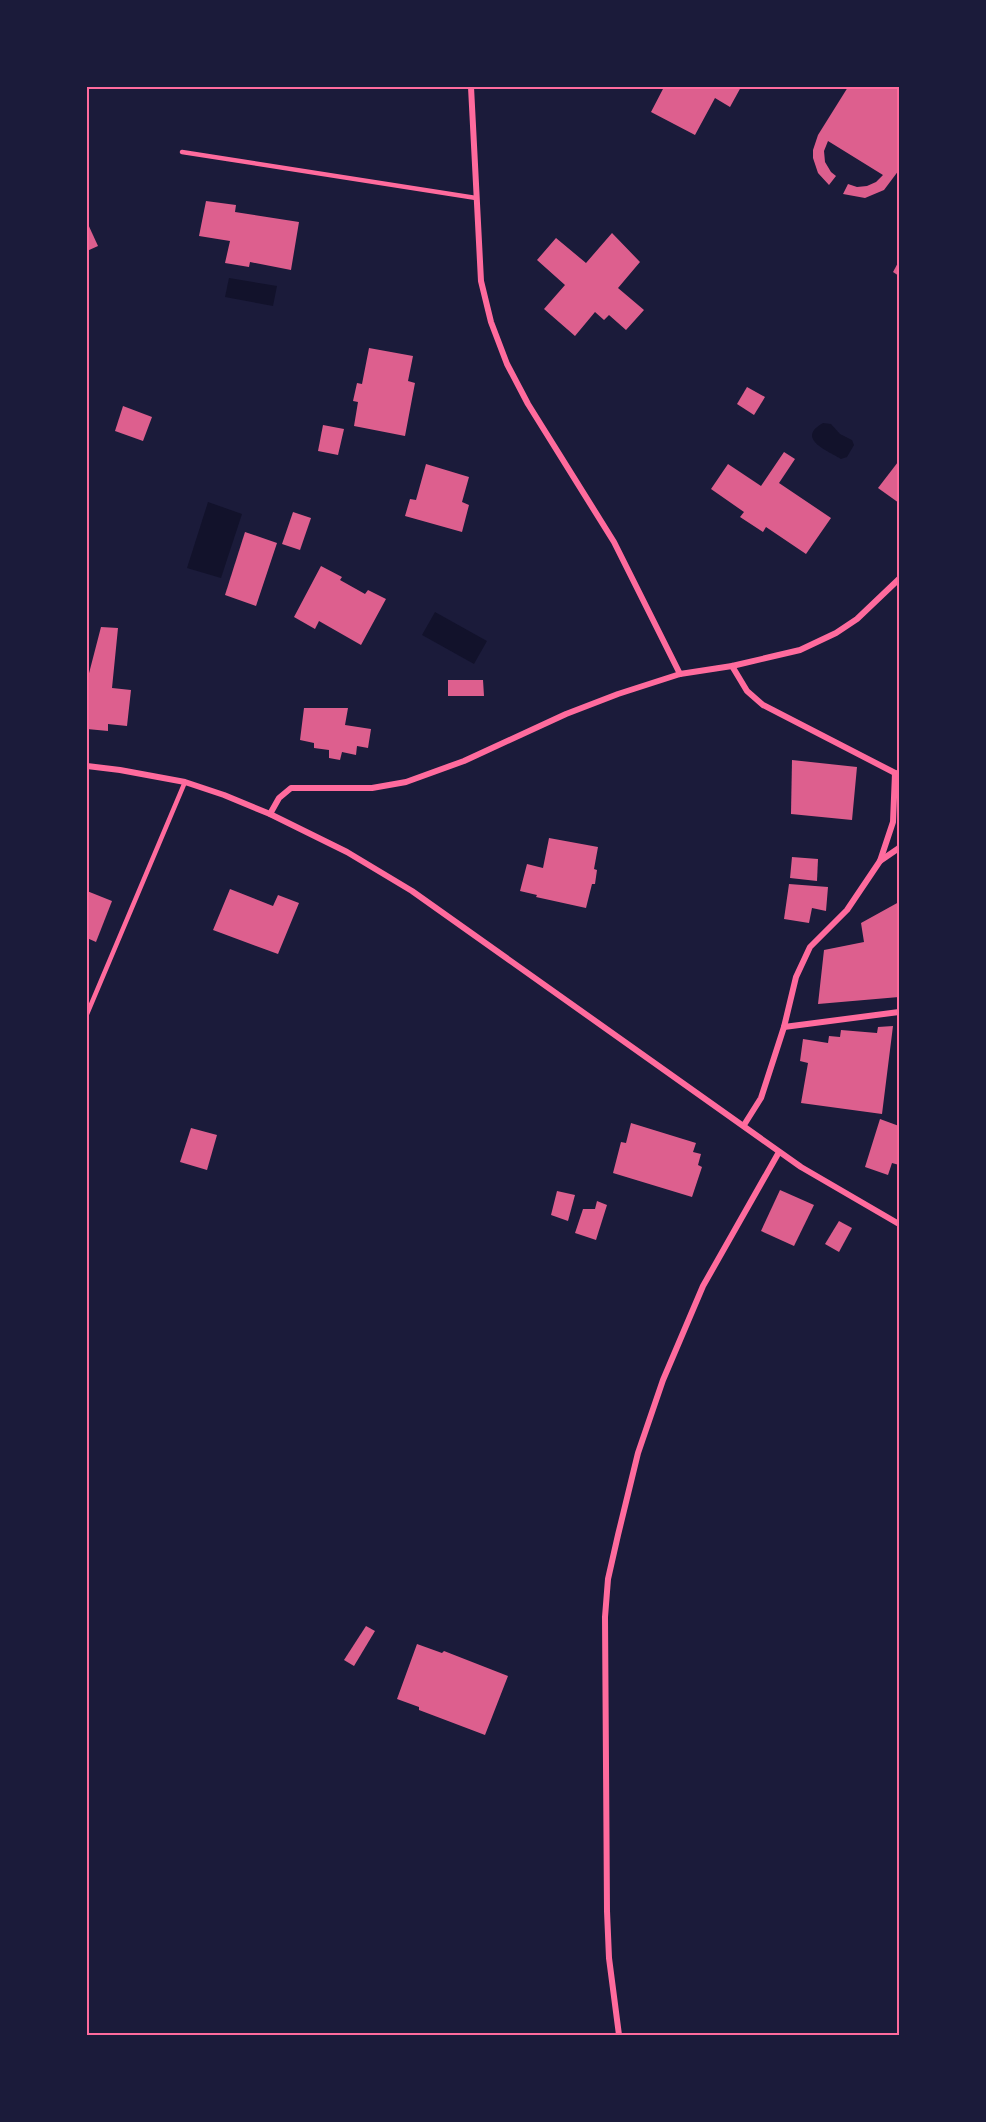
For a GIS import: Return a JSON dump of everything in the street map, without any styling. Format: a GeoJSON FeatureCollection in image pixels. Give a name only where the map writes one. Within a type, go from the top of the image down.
{"type":"FeatureCollection","features":[{"type":"Feature","properties":{"kind":"street"},"geometry":{"type":"LineString","coordinates":[[471,87],[482,280],[490,322],[507,364],[528,404],[614,542],[680,674]]}},
{"type":"Feature","properties":{"kind":"street"},"geometry":{"type":"LineString","coordinates":[[270,814],[279,798],[291,788],[372,788],[406,782],[464,761],[566,714],[618,694],[680,674],[732,666],[800,650],[818,643],[857,619],[899,579]]}},
{"type":"Feature","properties":{"kind":"street"},"geometry":{"type":"LineString","coordinates":[[732,666],[747,691],[763,705],[897,774],[893,822],[880,861],[847,910],[810,947],[796,977],[784,1027],[761,1098],[744,1125]]}},
{"type":"Feature","properties":{"kind":"street"},"geometry":{"type":"LineString","coordinates":[[87,766],[186,782],[270,814],[347,852],[412,891],[801,1167],[899,1224]]}},
{"type":"Feature","properties":{"kind":"street"},"geometry":{"type":"LineString","coordinates":[[880,861],[899,848]]}},
{"type":"Feature","properties":{"kind":"street"},"geometry":{"type":"LineString","coordinates":[[784,1027],[899,1012]]}},
{"type":"Feature","properties":{"kind":"street"},"geometry":{"type":"LineString","coordinates":[[619,2035],[609,1958],[607,1911],[605,1617],[608,1579],[638,1453],[663,1380],[703,1286],[779,1152]]}},
{"type":"Feature","properties":{"kind":"lane"},"geometry":{"type":"LineString","coordinates":[[182,152],[476,198]]}},
{"type":"Feature","properties":{"kind":"lane"},"geometry":{"type":"LineString","coordinates":[[87,1014],[186,782]]}},
{"type":"Feature","properties":{"kind":"shaded area"},"geometry":{"type":"Polygon","coordinates":[[[229,278],[277,286],[273,306],[225,297],[229,278]]]}},
{"type":"Feature","properties":{"kind":"shaded area"},"geometry":{"type":"Polygon","coordinates":[[[823,423],[831,424],[840,434],[852,440],[854,445],[847,457],[841,459],[823,449],[813,440],[812,434],[823,423]]]}},
{"type":"Feature","properties":{"kind":"shaded area"},"geometry":{"type":"Polygon","coordinates":[[[208,502],[242,514],[221,578],[187,568],[208,502]]]}},
{"type":"Feature","properties":{"kind":"shaded area"},"geometry":{"type":"Polygon","coordinates":[[[435,612],[487,641],[474,664],[422,635],[435,612]]]}},
{"type":"Feature","properties":{"kind":"building"},"geometry":{"type":"Polygon","coordinates":[[[664,87],[741,87],[730,107],[715,98],[695,135],[651,112],[664,87]]]}},
{"type":"Feature","properties":{"kind":"building"},"geometry":{"type":"Polygon","coordinates":[[[848,87],[899,87],[899,170],[884,190],[865,198],[843,194],[848,184],[857,187],[867,186],[876,182],[883,175],[828,141],[824,151],[825,162],[836,176],[829,185],[818,173],[813,158],[818,135],[848,87]]]}},
{"type":"Feature","properties":{"kind":"building"},"geometry":{"type":"Polygon","coordinates":[[[206,201],[236,205],[235,212],[299,222],[291,270],[250,262],[249,267],[225,263],[230,241],[199,236],[206,201]]]}},
{"type":"Feature","properties":{"kind":"building"},"geometry":{"type":"Polygon","coordinates":[[[87,222],[98,246],[87,251],[87,222]]]}},
{"type":"Feature","properties":{"kind":"building"},"geometry":{"type":"Polygon","coordinates":[[[612,233],[640,262],[618,288],[644,310],[626,330],[609,315],[604,320],[595,312],[575,336],[544,309],[565,285],[537,260],[556,238],[586,263],[612,233]]]}},
{"type":"Feature","properties":{"kind":"building"},"geometry":{"type":"Polygon","coordinates":[[[899,261],[899,276],[893,272],[899,261]]]}},
{"type":"Feature","properties":{"kind":"building"},"geometry":{"type":"Polygon","coordinates":[[[369,348],[413,356],[408,381],[415,383],[405,436],[354,426],[358,402],[353,401],[357,383],[362,384],[369,348]]]}},
{"type":"Feature","properties":{"kind":"building"},"geometry":{"type":"Polygon","coordinates":[[[747,387],[765,397],[754,415],[737,404],[747,387]]]}},
{"type":"Feature","properties":{"kind":"building"},"geometry":{"type":"Polygon","coordinates":[[[123,406],[152,417],[143,441],[115,431],[123,406]]]}},
{"type":"Feature","properties":{"kind":"building"},"geometry":{"type":"Polygon","coordinates":[[[323,425],[344,429],[338,455],[318,451],[323,425]]]}},
{"type":"Feature","properties":{"kind":"building"},"geometry":{"type":"Polygon","coordinates":[[[784,452],[795,459],[779,483],[831,518],[806,554],[766,527],[763,532],[740,517],[744,512],[711,489],[728,464],[761,486],[784,452]]]}},
{"type":"Feature","properties":{"kind":"building"},"geometry":{"type":"Polygon","coordinates":[[[899,463],[899,503],[878,488],[899,463]]]}},
{"type":"Feature","properties":{"kind":"building"},"geometry":{"type":"Polygon","coordinates":[[[426,464],[469,477],[462,502],[469,505],[462,532],[405,516],[410,499],[416,500],[426,464]]]}},
{"type":"Feature","properties":{"kind":"building"},"geometry":{"type":"Polygon","coordinates":[[[293,512],[311,518],[300,550],[282,544],[293,512]]]}},
{"type":"Feature","properties":{"kind":"building"},"geometry":{"type":"Polygon","coordinates":[[[245,532],[277,543],[256,606],[225,595],[245,532]]]}},
{"type":"Feature","properties":{"kind":"building"},"geometry":{"type":"Polygon","coordinates":[[[321,566],[342,577],[340,580],[365,594],[368,590],[386,599],[361,645],[319,621],[315,629],[294,617],[321,566]]]}},
{"type":"Feature","properties":{"kind":"building"},"geometry":{"type":"Polygon","coordinates":[[[101,627],[118,628],[112,688],[131,690],[127,726],[108,724],[108,731],[87,729],[87,681],[101,627]]]}},
{"type":"Feature","properties":{"kind":"building"},"geometry":{"type":"Polygon","coordinates":[[[448,680],[483,680],[484,696],[448,696],[448,680]]]}},
{"type":"Feature","properties":{"kind":"building"},"geometry":{"type":"Polygon","coordinates":[[[304,708],[348,708],[345,725],[371,729],[368,748],[357,746],[356,755],[342,752],[340,760],[329,758],[329,750],[314,748],[314,743],[300,740],[304,708]]]}},
{"type":"Feature","properties":{"kind":"building"},"geometry":{"type":"Polygon","coordinates":[[[792,760],[857,767],[852,820],[791,814],[792,760]]]}},
{"type":"Feature","properties":{"kind":"building"},"geometry":{"type":"Polygon","coordinates":[[[549,838],[598,847],[594,869],[597,870],[595,884],[592,884],[586,908],[536,897],[537,895],[520,891],[527,864],[543,868],[549,838]]]}},
{"type":"Feature","properties":{"kind":"building"},"geometry":{"type":"Polygon","coordinates":[[[792,857],[818,859],[817,881],[790,878],[792,857]]]}},
{"type":"Feature","properties":{"kind":"building"},"geometry":{"type":"Polygon","coordinates":[[[789,884],[828,887],[826,911],[812,908],[809,923],[784,919],[789,884]]]}},
{"type":"Feature","properties":{"kind":"building"},"geometry":{"type":"Polygon","coordinates":[[[230,889],[273,906],[278,895],[299,903],[278,954],[213,930],[230,889]]]}},
{"type":"Feature","properties":{"kind":"building"},"geometry":{"type":"Polygon","coordinates":[[[87,891],[112,901],[96,942],[87,938],[87,891]]]}},
{"type":"Feature","properties":{"kind":"building"},"geometry":{"type":"Polygon","coordinates":[[[899,902],[899,997],[818,1004],[824,950],[864,942],[861,923],[899,902]]]}},
{"type":"Feature","properties":{"kind":"building"},"geometry":{"type":"Polygon","coordinates":[[[893,1026],[882,1114],[801,1103],[808,1063],[800,1061],[803,1039],[828,1043],[829,1036],[840,1037],[841,1030],[877,1033],[878,1027],[893,1026]]]}},
{"type":"Feature","properties":{"kind":"building"},"geometry":{"type":"Polygon","coordinates":[[[880,1119],[899,1126],[899,1165],[892,1163],[888,1175],[865,1167],[880,1119]]]}},
{"type":"Feature","properties":{"kind":"building"},"geometry":{"type":"Polygon","coordinates":[[[631,1123],[696,1143],[693,1152],[701,1154],[698,1165],[702,1167],[692,1197],[613,1173],[621,1142],[626,1143],[631,1123]]]}},
{"type":"Feature","properties":{"kind":"building"},"geometry":{"type":"Polygon","coordinates":[[[191,1128],[217,1135],[207,1170],[180,1162],[191,1128]]]}},
{"type":"Feature","properties":{"kind":"building"},"geometry":{"type":"Polygon","coordinates":[[[780,1190],[814,1205],[794,1246],[761,1231],[780,1190]]]}},
{"type":"Feature","properties":{"kind":"building"},"geometry":{"type":"Polygon","coordinates":[[[557,1191],[575,1195],[568,1221],[551,1215],[557,1191]]]}},
{"type":"Feature","properties":{"kind":"building"},"geometry":{"type":"Polygon","coordinates":[[[597,1201],[607,1205],[596,1240],[575,1233],[583,1209],[595,1209],[597,1201]]]}},
{"type":"Feature","properties":{"kind":"building"},"geometry":{"type":"Polygon","coordinates":[[[839,1221],[852,1228],[839,1252],[825,1244],[839,1221]]]}},
{"type":"Feature","properties":{"kind":"building"},"geometry":{"type":"Polygon","coordinates":[[[366,1626],[375,1631],[354,1666],[344,1660],[366,1626]]]}},
{"type":"Feature","properties":{"kind":"building"},"geometry":{"type":"Polygon","coordinates":[[[417,1644],[442,1653],[444,1651],[508,1676],[485,1735],[419,1710],[419,1707],[397,1699],[417,1644]]]}}]}
